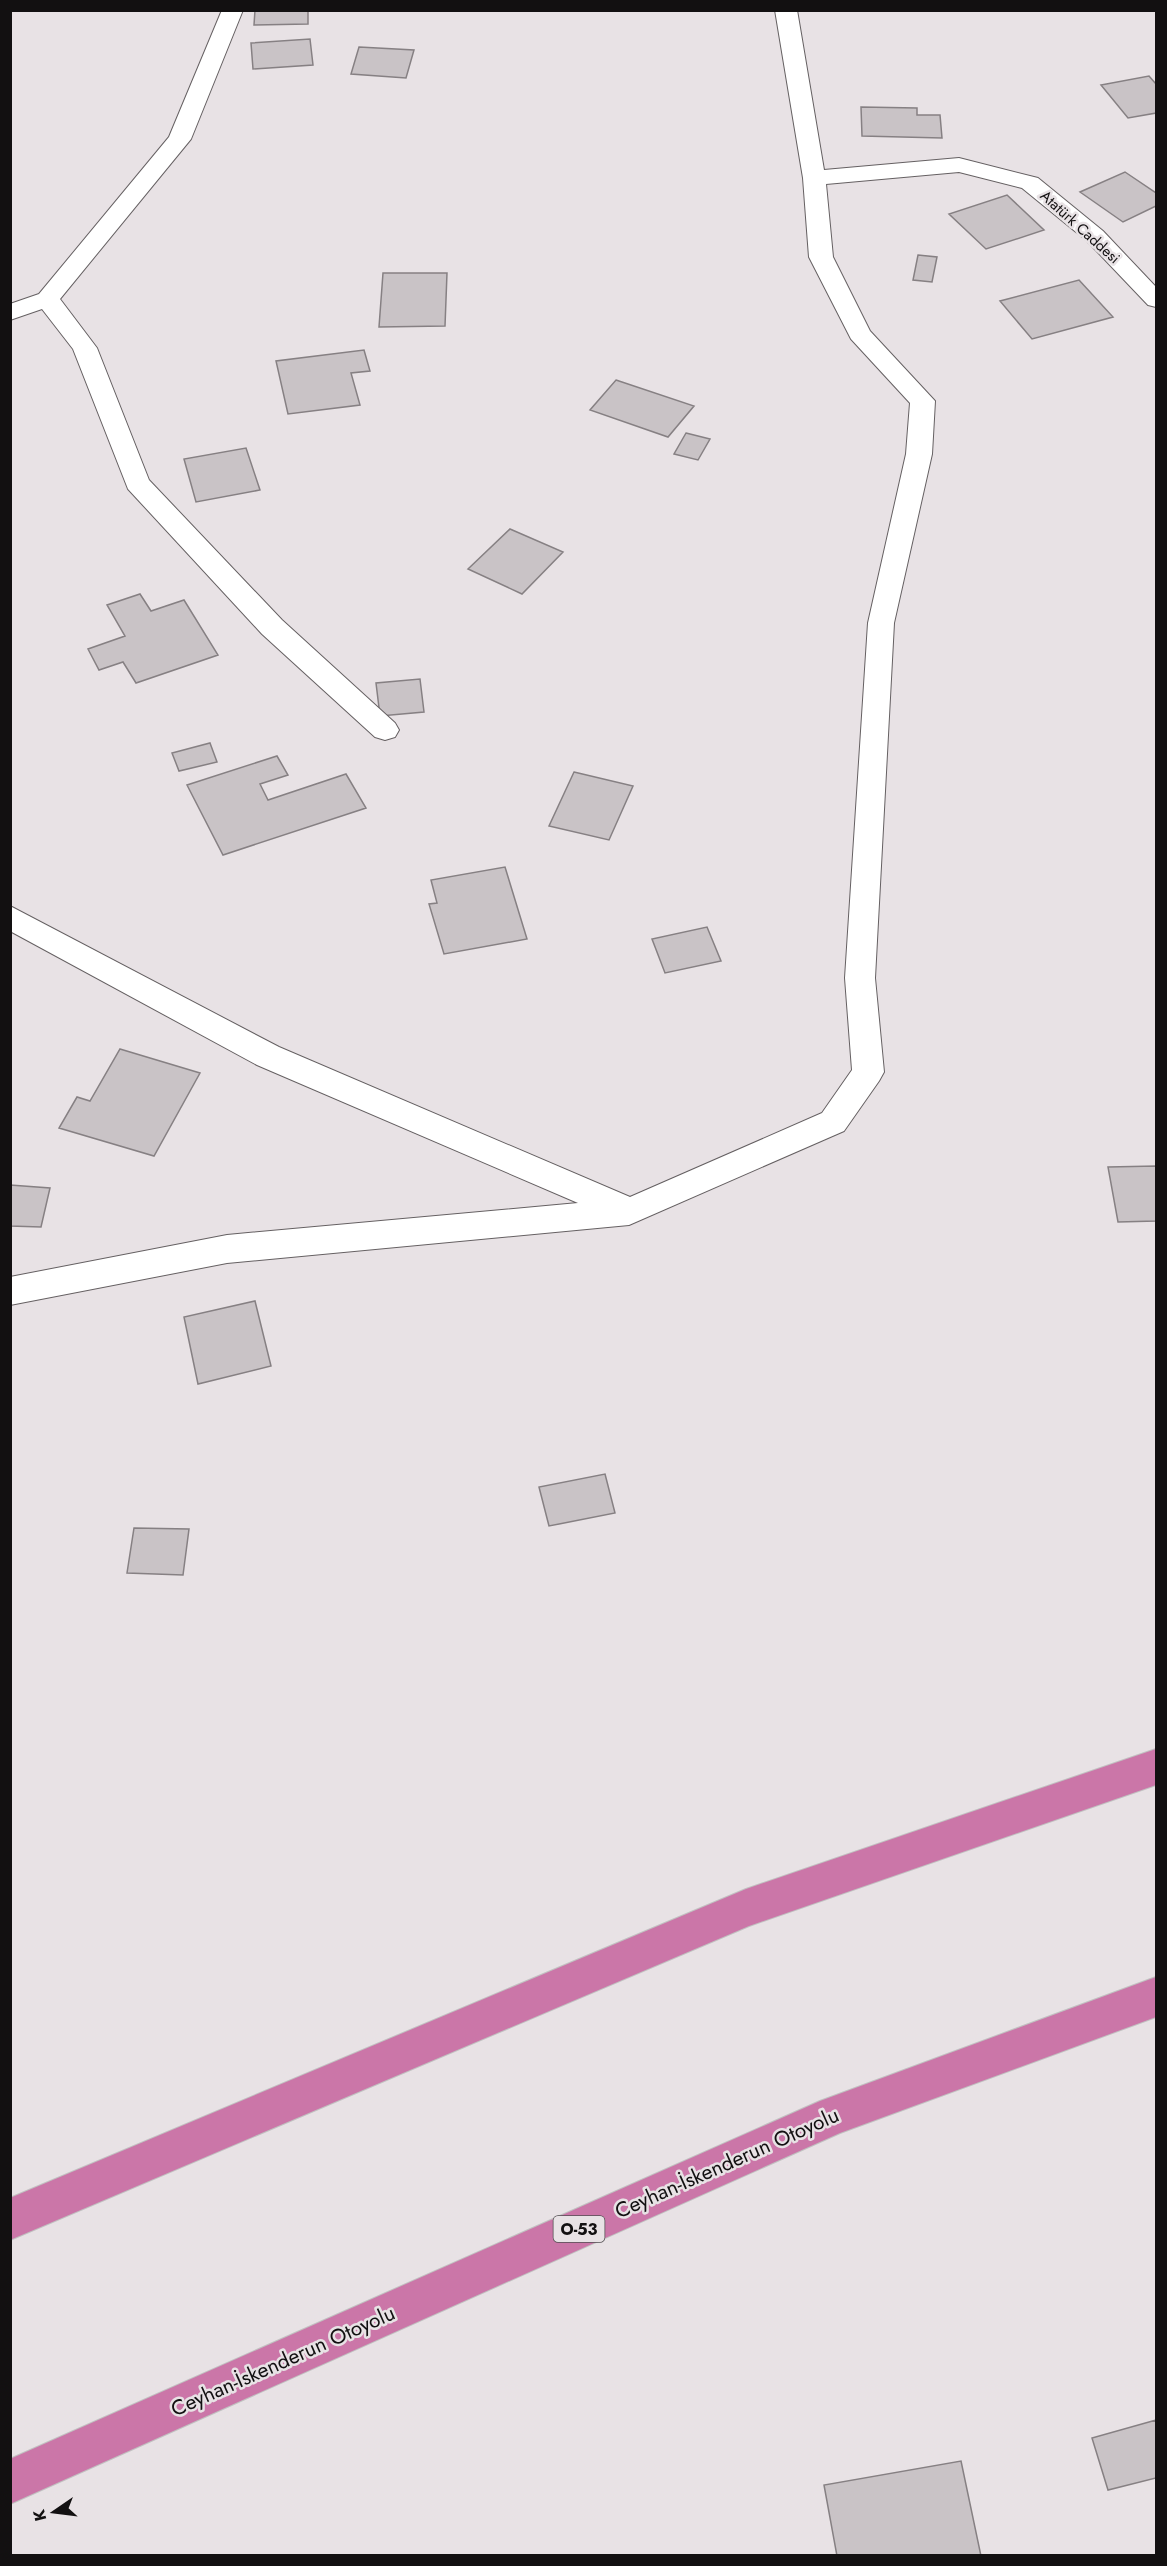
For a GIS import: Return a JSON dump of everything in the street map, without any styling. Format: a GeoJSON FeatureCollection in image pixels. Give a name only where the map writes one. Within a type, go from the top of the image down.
{"type":"FeatureCollection","features":[{"type":"Feature","properties":{"kind":"highway"},"geometry":{"type":"LineString","coordinates":[[10,2219],[746,1908],[1156,1767]]}},
{"type":"Feature","properties":{"kind":"highway","name":"Ceyhan-İskenderun Otoyolu"},"geometry":{"type":"LineString","coordinates":[[10,2482],[834,2115],[1156,1997]]}},
{"type":"Feature","properties":{"kind":"street"},"geometry":{"type":"LineString","coordinates":[[10,313],[47,299],[180,139],[233,10]]}},
{"type":"Feature","properties":{"kind":"street"},"geometry":{"type":"LineString","coordinates":[[10,1291],[227,1249],[629,1212],[832,1122],[868,1072],[860,978],[881,623],[919,454],[923,401],[860,334],[821,258],[814,178],[786,10]]}},
{"type":"Feature","properties":{"kind":"street","name":"Atatürk Caddesi"},"geometry":{"type":"LineString","coordinates":[[814,178],[959,165],[1030,183],[1095,236],[1156,300]]}},
{"type":"Feature","properties":{"kind":"street"},"geometry":{"type":"LineString","coordinates":[[47,299],[85,348],[137,483],[272,627],[385,730]]}},
{"type":"Feature","properties":{"kind":"street"},"geometry":{"type":"LineString","coordinates":[[10,917],[268,1056],[629,1212]]}},
{"type":"Feature","properties":{"kind":"building"},"geometry":{"type":"Polygon","coordinates":[[[255,10],[308,10],[308,24],[254,25],[255,10]]]}},
{"type":"Feature","properties":{"kind":"building"},"geometry":{"type":"Polygon","coordinates":[[[310,39],[313,65],[253,69],[251,43],[310,39]]]}},
{"type":"Feature","properties":{"kind":"building"},"geometry":{"type":"Polygon","coordinates":[[[359,47],[414,50],[406,78],[351,74],[359,47]]]}},
{"type":"Feature","properties":{"kind":"building"},"geometry":{"type":"Polygon","coordinates":[[[1149,76],[1156,84],[1156,113],[1128,118],[1101,85],[1149,76]]]}},
{"type":"Feature","properties":{"kind":"building"},"geometry":{"type":"Polygon","coordinates":[[[861,107],[917,108],[917,115],[940,115],[942,138],[862,136],[861,107]]]}},
{"type":"Feature","properties":{"kind":"building"},"geometry":{"type":"Polygon","coordinates":[[[1125,172],[1156,193],[1156,206],[1123,222],[1080,192],[1125,172]]]}},
{"type":"Feature","properties":{"kind":"building"},"geometry":{"type":"Polygon","coordinates":[[[1007,195],[1044,230],[986,249],[949,214],[1007,195]]]}},
{"type":"Feature","properties":{"kind":"building"},"geometry":{"type":"Polygon","coordinates":[[[918,255],[937,257],[932,282],[913,280],[918,255]]]}},
{"type":"Feature","properties":{"kind":"building"},"geometry":{"type":"Polygon","coordinates":[[[383,273],[447,273],[445,326],[379,327],[383,273]]]}},
{"type":"Feature","properties":{"kind":"building"},"geometry":{"type":"Polygon","coordinates":[[[1079,280],[1113,317],[1032,339],[1000,301],[1079,280]]]}},
{"type":"Feature","properties":{"kind":"building"},"geometry":{"type":"Polygon","coordinates":[[[364,350],[370,371],[351,373],[360,405],[288,414],[276,361],[364,350]]]}},
{"type":"Feature","properties":{"kind":"building"},"geometry":{"type":"Polygon","coordinates":[[[616,380],[694,406],[668,437],[590,410],[616,380]]]}},
{"type":"Feature","properties":{"kind":"building"},"geometry":{"type":"Polygon","coordinates":[[[686,433],[710,439],[698,460],[674,454],[686,433]]]}},
{"type":"Feature","properties":{"kind":"building"},"geometry":{"type":"Polygon","coordinates":[[[246,448],[260,490],[196,502],[184,459],[246,448]]]}},
{"type":"Feature","properties":{"kind":"building"},"geometry":{"type":"Polygon","coordinates":[[[510,529],[563,552],[522,594],[468,569],[510,529]]]}},
{"type":"Feature","properties":{"kind":"building"},"geometry":{"type":"Polygon","coordinates":[[[140,594],[151,611],[184,600],[218,655],[136,683],[123,662],[99,670],[88,649],[125,636],[107,605],[140,594]]]}},
{"type":"Feature","properties":{"kind":"building"},"geometry":{"type":"Polygon","coordinates":[[[420,679],[424,712],[380,716],[376,683],[420,679]]]}},
{"type":"Feature","properties":{"kind":"building"},"geometry":{"type":"Polygon","coordinates":[[[210,743],[217,762],[179,771],[172,753],[210,743]]]}},
{"type":"Feature","properties":{"kind":"building"},"geometry":{"type":"Polygon","coordinates":[[[277,756],[288,775],[260,784],[268,800],[346,774],[366,808],[223,855],[187,785],[277,756]]]}},
{"type":"Feature","properties":{"kind":"building"},"geometry":{"type":"Polygon","coordinates":[[[574,772],[633,786],[609,840],[549,826],[574,772]]]}},
{"type":"Feature","properties":{"kind":"building"},"geometry":{"type":"Polygon","coordinates":[[[505,867],[527,939],[444,954],[429,904],[437,903],[431,880],[505,867]]]}},
{"type":"Feature","properties":{"kind":"building"},"geometry":{"type":"Polygon","coordinates":[[[707,927],[721,961],[665,973],[652,939],[707,927]]]}},
{"type":"Feature","properties":{"kind":"building"},"geometry":{"type":"Polygon","coordinates":[[[120,1049],[200,1073],[154,1156],[59,1128],[77,1097],[90,1101],[120,1049]]]}},
{"type":"Feature","properties":{"kind":"building"},"geometry":{"type":"Polygon","coordinates":[[[1156,1166],[1156,1221],[1118,1222],[1108,1167],[1156,1166]]]}},
{"type":"Feature","properties":{"kind":"building"},"geometry":{"type":"Polygon","coordinates":[[[10,1185],[50,1188],[41,1227],[10,1226],[10,1185]]]}},
{"type":"Feature","properties":{"kind":"building"},"geometry":{"type":"Polygon","coordinates":[[[255,1301],[271,1366],[198,1384],[184,1317],[255,1301]]]}},
{"type":"Feature","properties":{"kind":"building"},"geometry":{"type":"Polygon","coordinates":[[[605,1474],[615,1513],[549,1526],[539,1487],[605,1474]]]}},
{"type":"Feature","properties":{"kind":"building"},"geometry":{"type":"Polygon","coordinates":[[[134,1528],[189,1529],[183,1575],[127,1573],[134,1528]]]}},
{"type":"Feature","properties":{"kind":"building"},"geometry":{"type":"Polygon","coordinates":[[[1156,2420],[1156,2478],[1108,2490],[1092,2438],[1156,2420]]]}},
{"type":"Feature","properties":{"kind":"building"},"geometry":{"type":"Polygon","coordinates":[[[961,2461],[981,2556],[837,2556],[824,2485],[961,2461]]]}}]}
